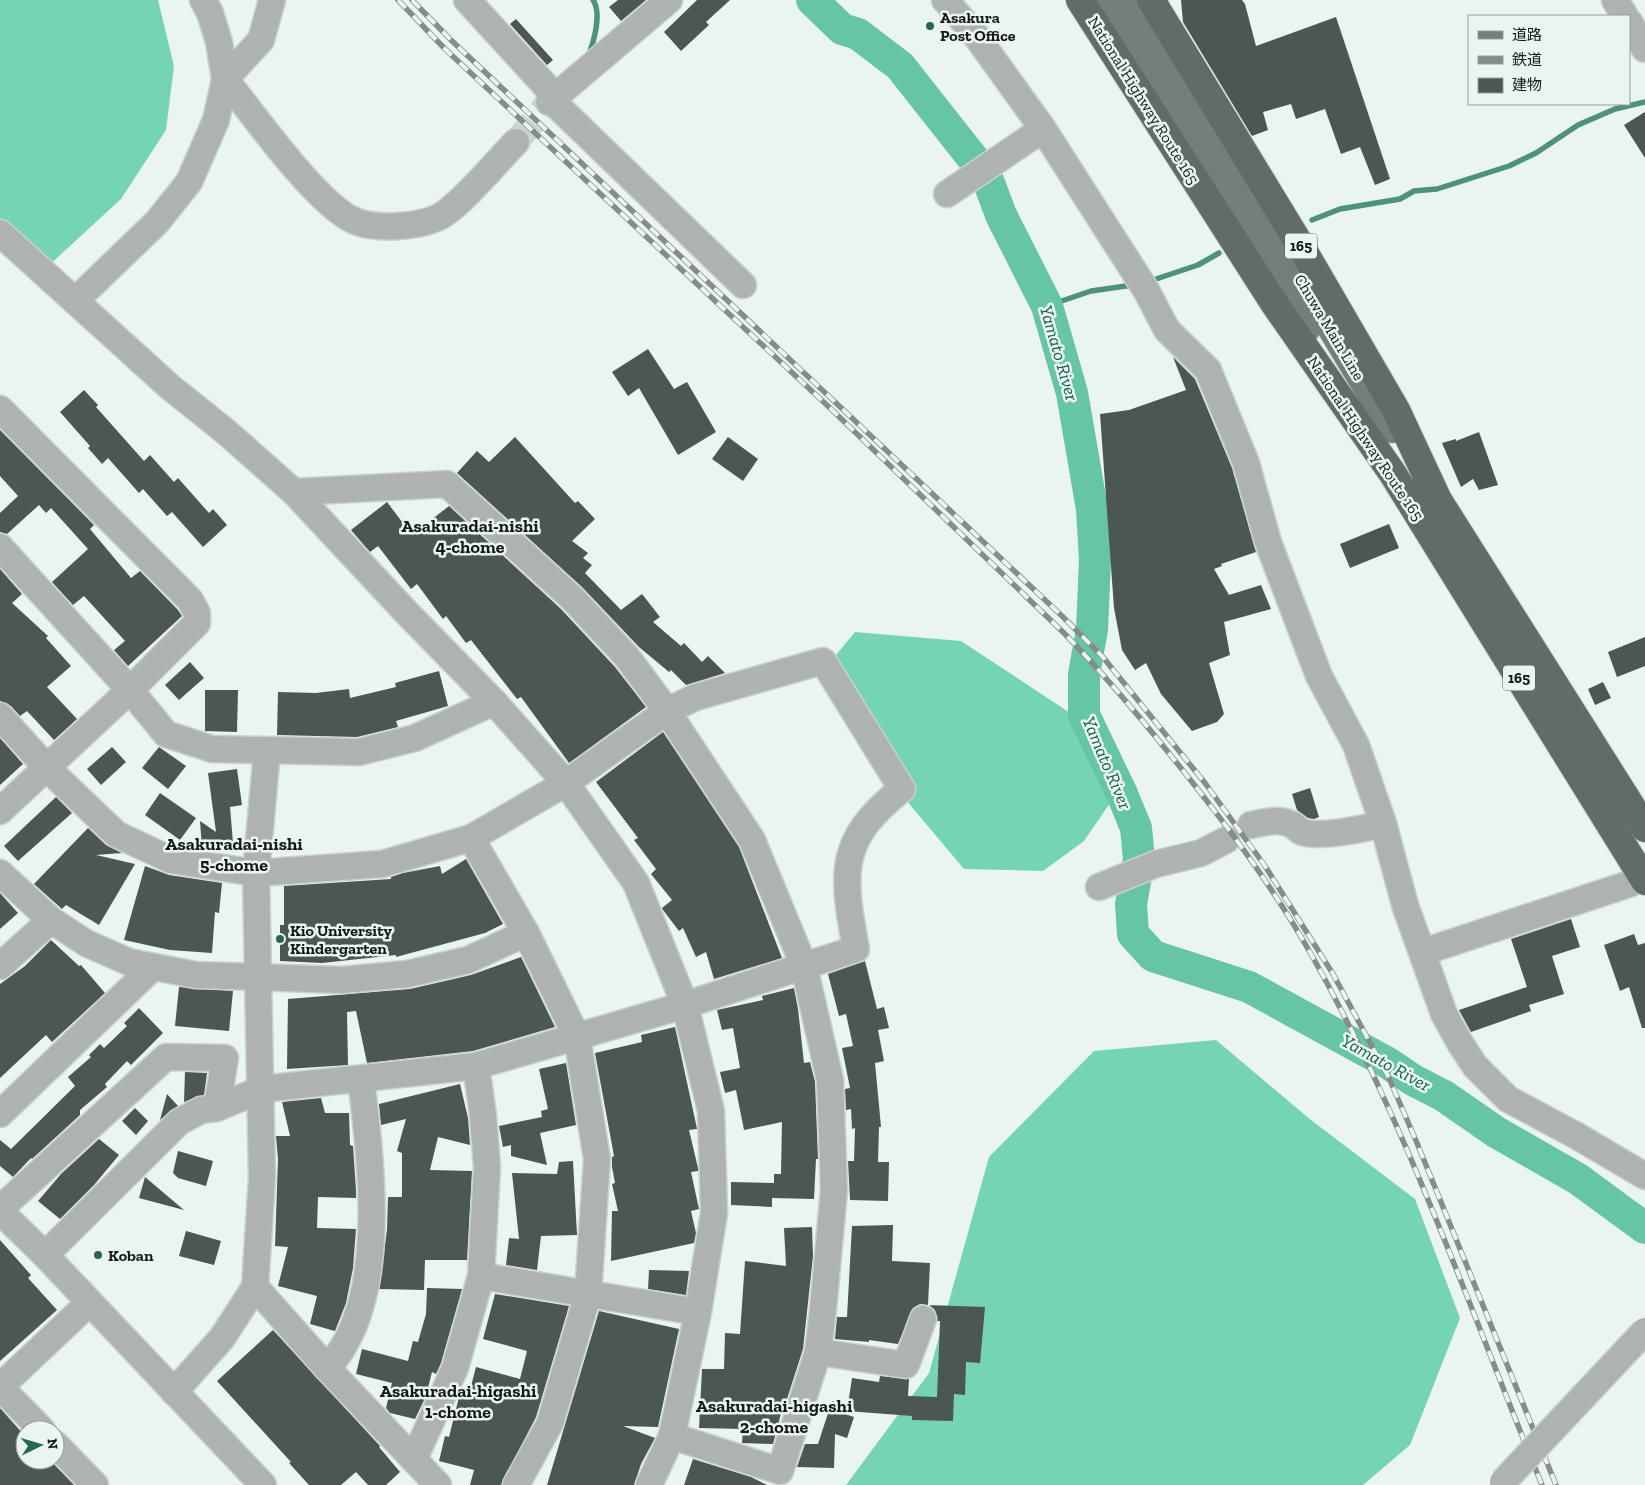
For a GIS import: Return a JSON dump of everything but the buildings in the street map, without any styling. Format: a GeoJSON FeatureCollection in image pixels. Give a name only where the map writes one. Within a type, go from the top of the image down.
{"type":"FeatureCollection","features":[{"type":"Feature","properties":{"kind":"highway","name":"National Highway Route 165"},"geometry":{"type":"LineString","coordinates":[[1080,0],[1274,303],[1393,474],[1644,878]]}},
{"type":"Feature","properties":{"kind":"highway","name":"National Highway Route 165"},"geometry":{"type":"LineString","coordinates":[[1151,0],[1292,230],[1396,410],[1438,500],[1645,828]]}},
{"type":"Feature","properties":{"kind":"main road","name":"Chuwa Main Line"},"geometry":{"type":"LineString","coordinates":[[1104,0],[1393,474]]}},
{"type":"Feature","properties":{"kind":"main road","name":"Chuwa Main Line"},"geometry":{"type":"LineString","coordinates":[[1128,0],[1438,500]]}},
{"type":"Feature","properties":{"kind":"street"},"geometry":{"type":"LineString","coordinates":[[75,301],[157,222],[189,182],[216,120],[225,79],[219,42],[210,13],[202,0]]}},
{"type":"Feature","properties":{"kind":"street"},"geometry":{"type":"LineString","coordinates":[[225,79],[261,40],[272,0]]}},
{"type":"Feature","properties":{"kind":"street"},"geometry":{"type":"LineString","coordinates":[[467,0],[552,99],[743,285]]}},
{"type":"Feature","properties":{"kind":"street"},"geometry":{"type":"LineString","coordinates":[[552,99],[668,0]]}},
{"type":"Feature","properties":{"kind":"street"},"geometry":{"type":"LineString","coordinates":[[945,0],[974,33],[1044,130],[1141,283],[1167,330],[1208,370],[1246,463],[1268,542],[1319,676],[1356,745],[1383,823],[1400,889],[1444,1014],[1460,1043],[1475,1066],[1508,1099],[1577,1136],[1645,1176]]}},
{"type":"Feature","properties":{"kind":"street"},"geometry":{"type":"LineString","coordinates":[[1616,0],[1624,15]]}},
{"type":"Feature","properties":{"kind":"street"},"geometry":{"type":"LineString","coordinates":[[1630,24],[1645,49]]}},
{"type":"Feature","properties":{"kind":"street"},"geometry":{"type":"LineString","coordinates":[[225,79],[261,126],[331,205],[354,221],[370,226],[386,227],[438,218],[458,202],[516,142]]}},
{"type":"Feature","properties":{"kind":"street"},"geometry":{"type":"LineString","coordinates":[[947,194],[1004,154],[1044,130]]}},
{"type":"Feature","properties":{"kind":"street"},"geometry":{"type":"LineString","coordinates":[[0,233],[170,387],[225,431],[294,492],[407,613],[494,702],[566,783],[636,883],[685,1005],[710,1111],[714,1213],[698,1312],[672,1436],[649,1485]]}},
{"type":"Feature","properties":{"kind":"street"},"geometry":{"type":"LineString","coordinates":[[0,409],[190,600],[197,613],[197,622],[130,690],[0,810]]}},
{"type":"Feature","properties":{"kind":"street"},"geometry":{"type":"LineString","coordinates":[[294,492],[447,484],[572,598],[627,657],[667,711],[752,840],[804,966],[830,1089],[834,1190],[824,1310],[818,1352],[778,1478],[672,1436]]}},
{"type":"Feature","properties":{"kind":"street"},"geometry":{"type":"LineString","coordinates":[[0,547],[130,690],[166,734],[212,749],[359,752],[415,738],[494,702]]}},
{"type":"Feature","properties":{"kind":"street"},"geometry":{"type":"LineString","coordinates":[[0,716],[47,768],[116,834],[171,860],[256,873],[382,864],[471,838],[566,783],[667,711],[696,697],[824,661],[902,788],[878,808],[858,833],[848,866],[847,892],[856,949],[685,1005],[476,1066],[262,1088],[217,1108],[201,1110],[179,1122],[45,1255]]}},
{"type":"Feature","properties":{"kind":"street"},"geometry":{"type":"LineString","coordinates":[[174,1392],[222,1338],[255,1287],[262,1178],[262,1088],[256,873],[267,751]]}},
{"type":"Feature","properties":{"kind":"street"},"geometry":{"type":"LineString","coordinates":[[1251,825],[1272,820],[1291,824],[1303,832],[1329,832],[1367,828],[1383,823]]}},
{"type":"Feature","properties":{"kind":"street"},"geometry":{"type":"LineString","coordinates":[[471,838],[526,934],[577,1037],[597,1159],[588,1294],[550,1423],[516,1485]]}},
{"type":"Feature","properties":{"kind":"street"},"geometry":{"type":"LineString","coordinates":[[1099,887],[1156,864],[1201,853],[1226,840]]}},
{"type":"Feature","properties":{"kind":"street"},"geometry":{"type":"LineString","coordinates":[[0,873],[51,920],[86,943],[129,962],[196,975],[342,980],[407,974],[468,960],[526,934]]}},
{"type":"Feature","properties":{"kind":"street"},"geometry":{"type":"LineString","coordinates":[[1423,952],[1644,878]]}},
{"type":"Feature","properties":{"kind":"street"},"geometry":{"type":"LineString","coordinates":[[0,966],[51,920]]}},
{"type":"Feature","properties":{"kind":"street"},"geometry":{"type":"LineString","coordinates":[[0,1114],[153,967]]}},
{"type":"Feature","properties":{"kind":"street"},"geometry":{"type":"LineString","coordinates":[[217,1108],[226,1058],[166,1057],[0,1210],[263,1485]]}},
{"type":"Feature","properties":{"kind":"street"},"geometry":{"type":"LineString","coordinates":[[414,1459],[455,1368],[481,1276],[487,1167],[483,1115],[476,1066]]}},
{"type":"Feature","properties":{"kind":"street"},"geometry":{"type":"LineString","coordinates":[[326,1368],[341,1353],[355,1319],[369,1271],[372,1225],[370,1151],[362,1079]]}},
{"type":"Feature","properties":{"kind":"street"},"geometry":{"type":"LineString","coordinates":[[481,1276],[698,1312]]}},
{"type":"Feature","properties":{"kind":"street"},"geometry":{"type":"LineString","coordinates":[[255,1287],[326,1368],[438,1485]]}},
{"type":"Feature","properties":{"kind":"street"},"geometry":{"type":"LineString","coordinates":[[32,1420],[0,1387],[88,1303]]}},
{"type":"Feature","properties":{"kind":"street"},"geometry":{"type":"LineString","coordinates":[[818,1352],[906,1364],[923,1318]]}},
{"type":"Feature","properties":{"kind":"street"},"geometry":{"type":"LineString","coordinates":[[1502,1483],[1645,1331]]}},
{"type":"Feature","properties":{"kind":"street"},"geometry":{"type":"LineString","coordinates":[[65,1454],[95,1485]]}},
{"type":"Feature","properties":{"kind":"shaded area"},"geometry":{"type":"Polygon","coordinates":[[[0,0],[158,0],[174,66],[166,130],[121,199],[46,268],[0,220],[0,0]]]}},
{"type":"Feature","properties":{"kind":"shaded area"},"geometry":{"type":"Polygon","coordinates":[[[805,0],[824,0],[855,34],[839,37],[805,0]]]}},
{"type":"Feature","properties":{"kind":"shaded area"},"geometry":{"type":"Polygon","coordinates":[[[855,632],[961,641],[1102,734],[1123,784],[1084,841],[1043,871],[964,869],[895,787],[831,661],[855,632]]]}},
{"type":"Feature","properties":{"kind":"shaded area"},"geometry":{"type":"Polygon","coordinates":[[[1216,1040],[1311,1120],[1415,1199],[1460,1318],[1410,1445],[1363,1485],[846,1485],[929,1373],[989,1157],[1094,1051],[1216,1040]]]}},
{"type":"Feature","properties":{"kind":"waterway"},"geometry":{"type":"LineString","coordinates":[[588,56],[595,36],[597,20],[596,6],[593,0]]}},
{"type":"Feature","properties":{"kind":"waterway","name":"Yamato River"},"geometry":{"type":"LineString","coordinates":[[812,0],[842,29],[858,34],[900,66],[986,175],[1001,215],[1047,306],[1072,393],[1092,509],[1095,560],[1092,630],[1084,674],[1084,715],[1136,828],[1139,859],[1131,904],[1133,934],[1153,956],[1249,987],[1388,1063],[1413,1080],[1444,1096],[1496,1132],[1578,1179],[1645,1228]]}},
{"type":"Feature","properties":{"kind":"waterway"},"geometry":{"type":"LineString","coordinates":[[1312,220],[1340,209],[1400,199],[1414,191],[1437,189],[1509,166],[1536,153],[1578,125],[1615,109],[1645,102]]}},
{"type":"Feature","properties":{"kind":"waterway"},"geometry":{"type":"LineString","coordinates":[[1150,281],[1198,265],[1219,253]]}},
{"type":"Feature","properties":{"kind":"waterway"},"geometry":{"type":"LineString","coordinates":[[1047,306],[1091,291],[1133,285]]}},
{"type":"Feature","properties":{"kind":"tunnel"},"geometry":{"type":"LineString","coordinates":[[516,142],[549,102]]}},
{"type":"Feature","properties":{"kind":"railway"},"geometry":{"type":"LineString","coordinates":[[398,0],[445,49],[830,408],[1064,633],[1130,706],[1207,801],[1244,850],[1296,928],[1345,1018],[1377,1083],[1435,1216],[1542,1485]]}},
{"type":"Feature","properties":{"kind":"railway"},"geometry":{"type":"LineString","coordinates":[[412,0],[451,40],[1062,616],[1102,656],[1205,783],[1265,866],[1333,974],[1389,1078],[1556,1485]]}},
{"type":"Feature","properties":{"kind":"place","name":"Asakura Post Office"},"geometry":{"type":"Point","coordinates":[930,26]}},
{"type":"Feature","properties":{"kind":"place","name":"Kio University Kindergarten"},"geometry":{"type":"Point","coordinates":[280,939]}},
{"type":"Feature","properties":{"kind":"place","name":"Koban"},"geometry":{"type":"Point","coordinates":[98,1255]}},
{"type":"Feature","properties":{"kind":"district","name":"Asakuradai-nishi 4-chome"},"geometry":{"type":"Point","coordinates":[470,536]}},
{"type":"Feature","properties":{"kind":"district","name":"Asakuradai-nishi 5-chome"},"geometry":{"type":"Point","coordinates":[234,854]}},
{"type":"Feature","properties":{"kind":"district","name":"Asakuradai-higashi 1-chome"},"geometry":{"type":"Point","coordinates":[458,1401]}},
{"type":"Feature","properties":{"kind":"district","name":"Asakuradai-higashi 2-chome"},"geometry":{"type":"Point","coordinates":[774,1416]}}]}
